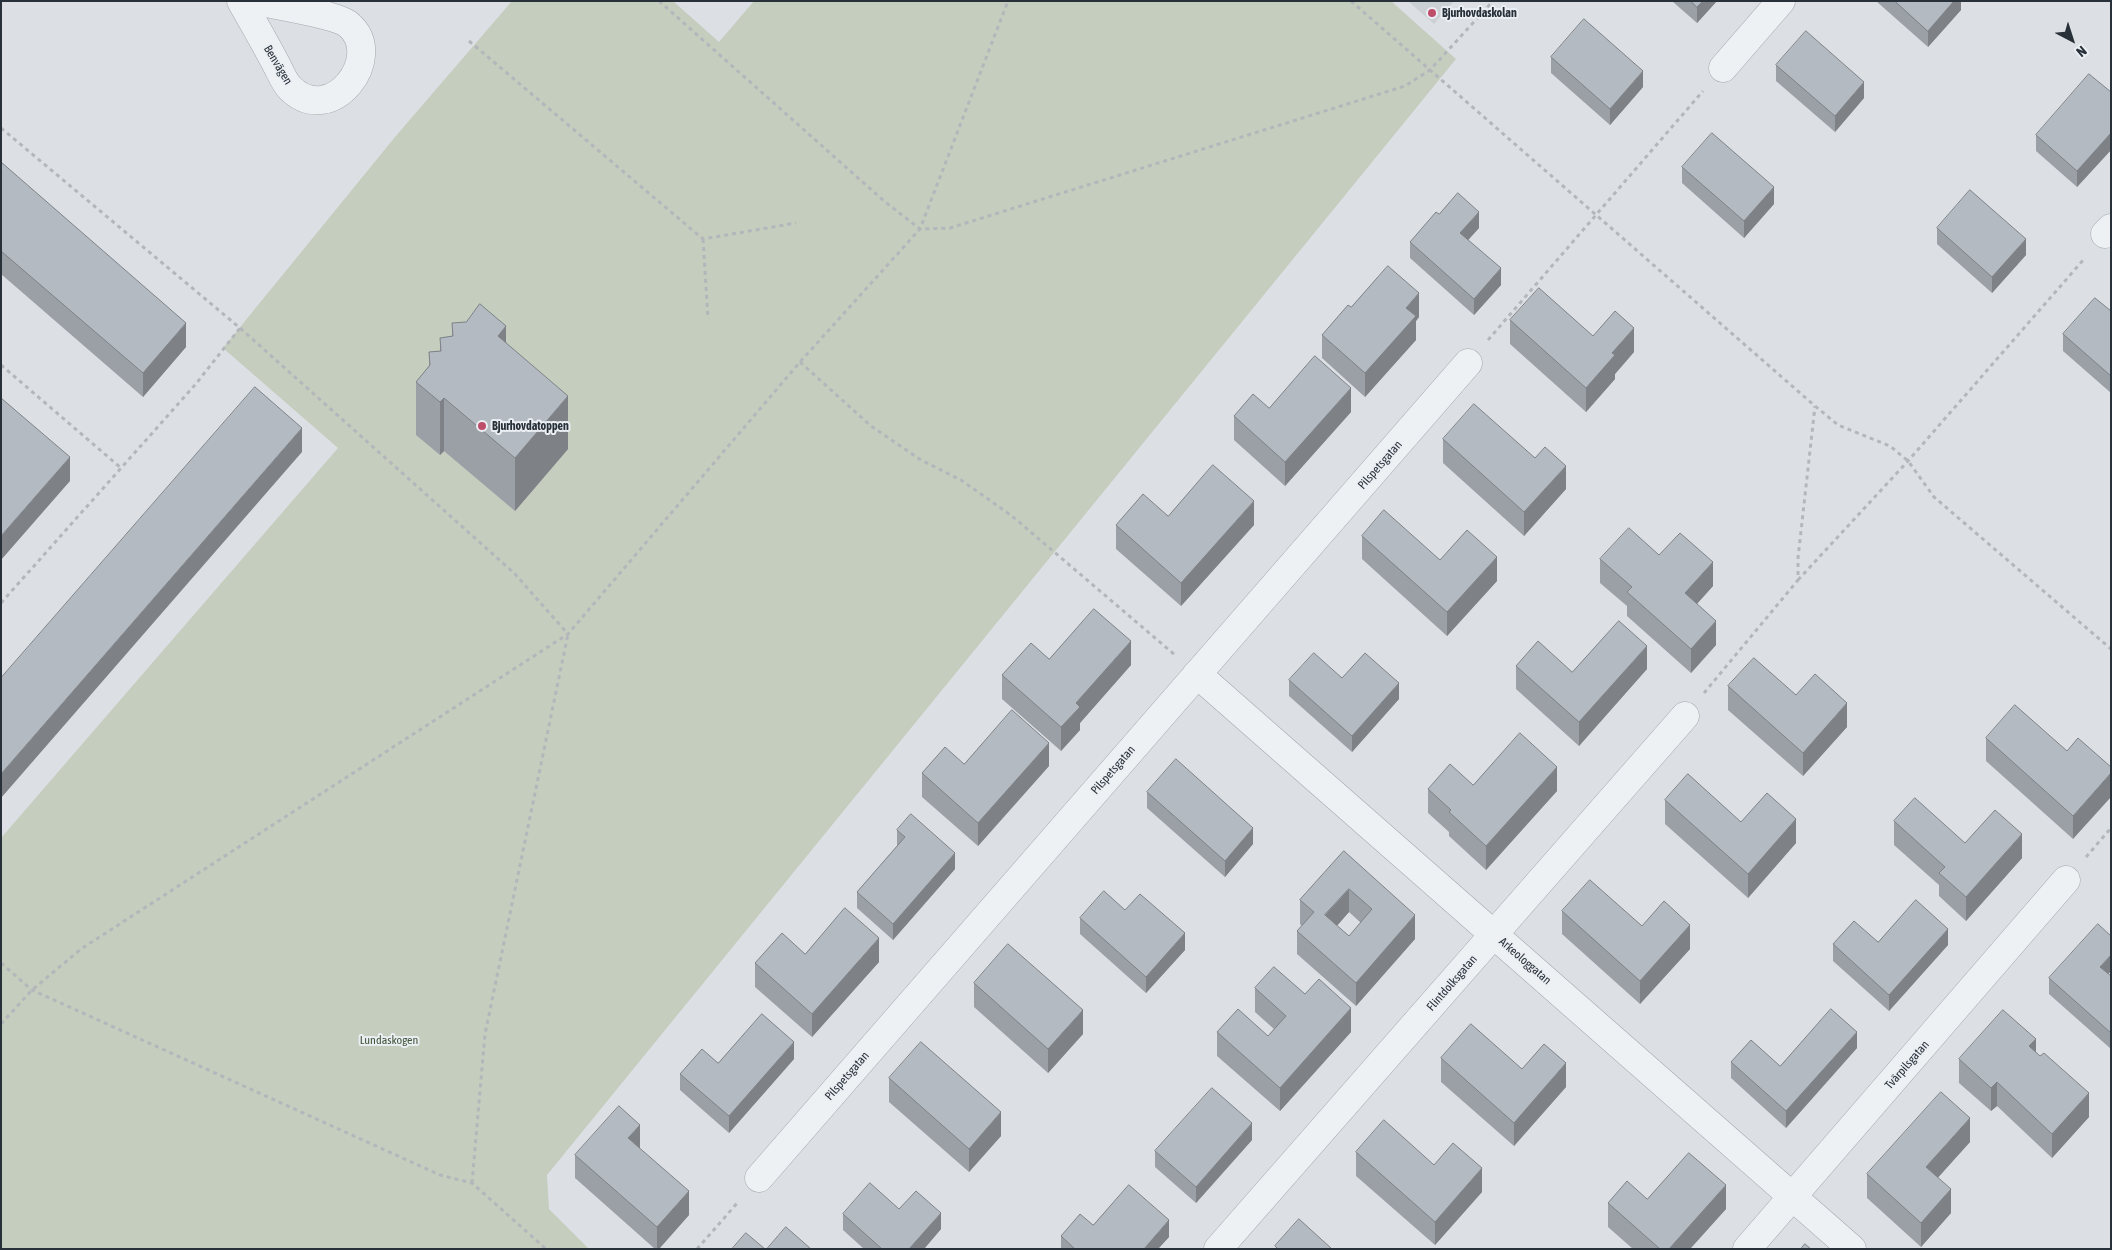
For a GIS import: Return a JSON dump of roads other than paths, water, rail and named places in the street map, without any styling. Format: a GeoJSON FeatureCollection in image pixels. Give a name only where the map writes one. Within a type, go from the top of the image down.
{"type":"FeatureCollection","features":[{"type":"Feature","properties":{"kind":"street","name":"Benvägen"},"geometry":{"type":"LineString","coordinates":[[241,1],[289,87],[305,98],[319,100],[337,96],[353,80],[360,59],[359,39],[348,24],[257,1]]}},
{"type":"Feature","properties":{"kind":"street"},"geometry":{"type":"LineString","coordinates":[[1723,68],[1781,1]]}},
{"type":"Feature","properties":{"kind":"street","name":"Pilspetsgatan"},"geometry":{"type":"LineString","coordinates":[[759,1178],[1468,363]]}},
{"type":"Feature","properties":{"kind":"street","name":"Arkeologgatan"},"geometry":{"type":"LineString","coordinates":[[1197,674],[1794,1196],[1852,1249]]}},
{"type":"Feature","properties":{"kind":"street","name":"Flintdolksgatan"},"geometry":{"type":"LineString","coordinates":[[1218,1249],[1685,716]]}},
{"type":"Feature","properties":{"kind":"street","name":"Tvärpilsgatan"},"geometry":{"type":"LineString","coordinates":[[1747,1249],[2066,880]]}},
{"type":"Feature","properties":{"kind":"place","name":"Bjurhovdaskolan"},"geometry":{"type":"Point","coordinates":[1432,13]}},
{"type":"Feature","properties":{"kind":"place","name":"Bjurhovdatoppen"},"geometry":{"type":"Point","coordinates":[482,426]}},
{"type":"Feature","properties":{"kind":"park label","name":"Lundaskogen"},"geometry":{"type":"Point","coordinates":[389,1040]}}]}
